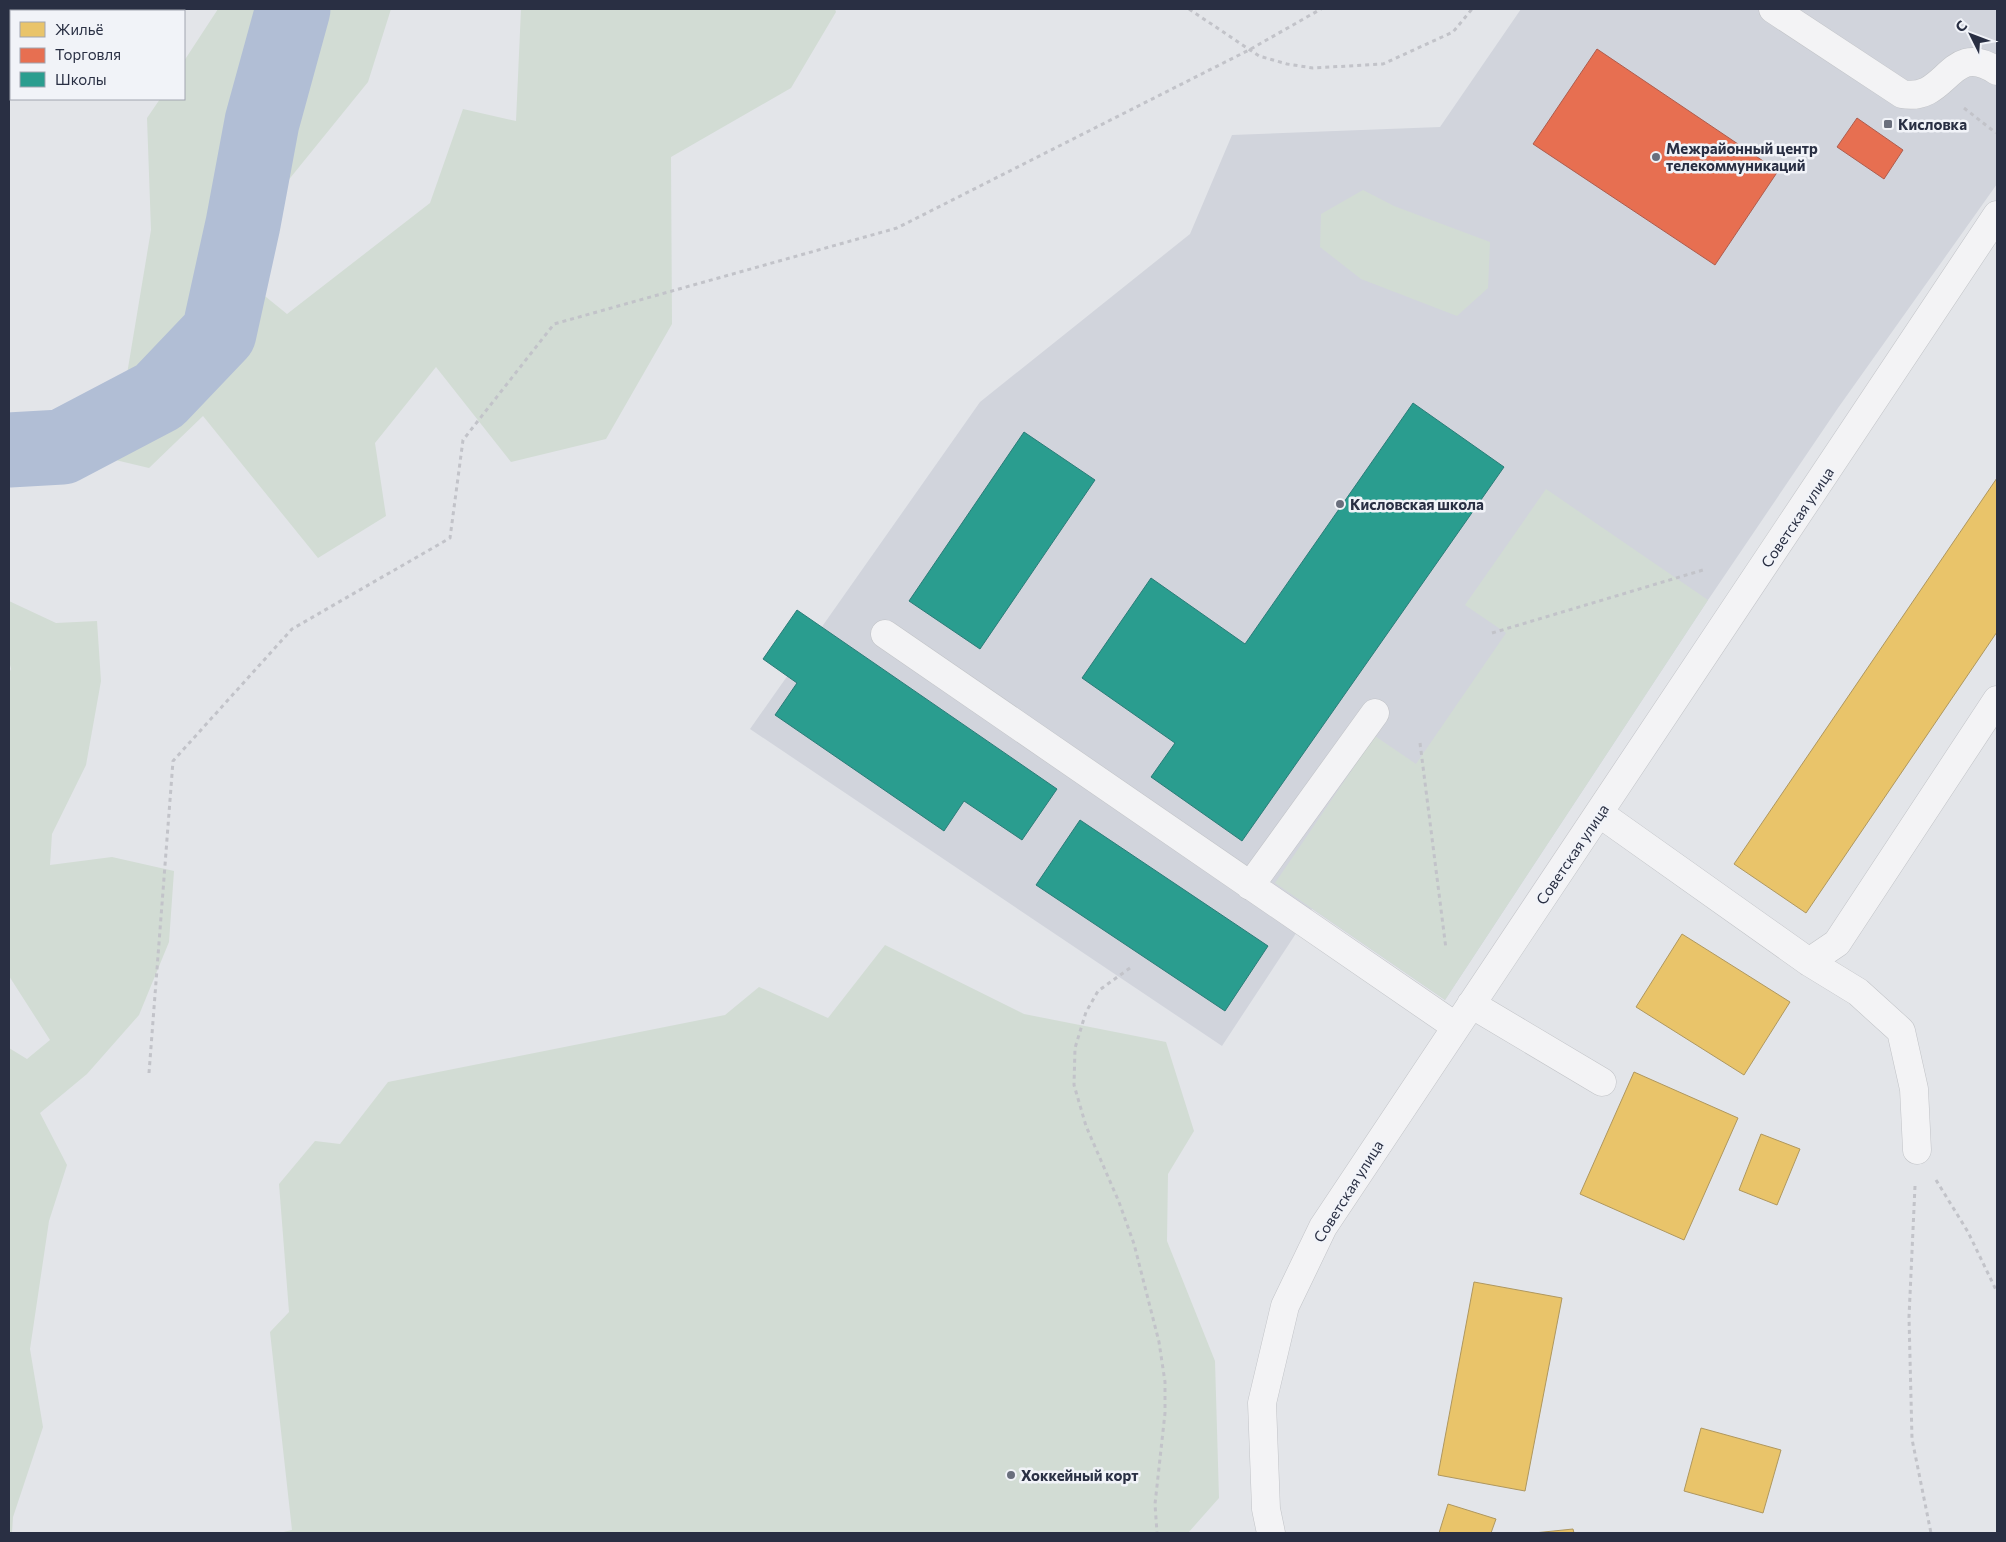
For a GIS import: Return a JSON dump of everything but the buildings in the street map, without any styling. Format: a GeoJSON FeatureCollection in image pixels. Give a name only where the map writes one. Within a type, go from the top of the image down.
{"type":"FeatureCollection","features":[{"type":"Feature","properties":{"kind":"street"},"geometry":{"type":"LineString","coordinates":[[1773,9],[1902,94],[1912,96],[1928,92],[1948,73],[1962,64],[1973,62],[1984,64],[1997,71]]}},
{"type":"Feature","properties":{"kind":"street","name":"Советская улица"},"geometry":{"type":"LineString","coordinates":[[1271,1533],[1266,1509],[1262,1403],[1285,1306],[1323,1227],[1455,1026],[1997,215]]}},
{"type":"Feature","properties":{"kind":"street"},"geometry":{"type":"LineString","coordinates":[[885,634],[1455,1026]]}},
{"type":"Feature","properties":{"kind":"street"},"geometry":{"type":"LineString","coordinates":[[1809,962],[1837,943],[1997,700]]}},
{"type":"Feature","properties":{"kind":"street"},"geometry":{"type":"LineString","coordinates":[[1250,886],[1375,713]]}},
{"type":"Feature","properties":{"kind":"street"},"geometry":{"type":"LineString","coordinates":[[1599,813],[1809,962],[1858,992],[1901,1031],[1914,1090],[1917,1150]]}},
{"type":"Feature","properties":{"kind":"street"},"geometry":{"type":"LineString","coordinates":[[1471,1004],[1602,1082]]}},
{"type":"Feature","properties":{"kind":"path"},"geometry":{"type":"LineString","coordinates":[[1190,9],[1259,56],[1288,64],[1313,68],[1383,64],[1453,32],[1472,9]]}},
{"type":"Feature","properties":{"kind":"path"},"geometry":{"type":"LineString","coordinates":[[148,1073],[173,761],[292,629],[450,538],[463,440],[554,324],[897,228],[1250,50],[1321,9]]}},
{"type":"Feature","properties":{"kind":"path"},"geometry":{"type":"LineString","coordinates":[[1492,633],[1703,570]]}},
{"type":"Feature","properties":{"kind":"path"},"geometry":{"type":"LineString","coordinates":[[1420,743],[1446,949]]}},
{"type":"Feature","properties":{"kind":"path"},"geometry":{"type":"LineString","coordinates":[[1130,968],[1098,991],[1086,1012],[1075,1048],[1074,1085],[1086,1126],[1119,1202],[1134,1244],[1159,1342],[1166,1382],[1165,1413],[1155,1504],[1157,1533]]}},
{"type":"Feature","properties":{"kind":"path"},"geometry":{"type":"LineString","coordinates":[[1917,1150],[1968,1232],[1997,1292]]}},
{"type":"Feature","properties":{"kind":"path"},"geometry":{"type":"LineString","coordinates":[[1917,1150],[1909,1317],[1912,1429],[1930,1533]]}},
{"type":"Feature","properties":{"kind":"shaded area"},"geometry":{"type":"Polygon","coordinates":[[[218,9],[391,9],[368,82],[265,209],[244,279],[287,314],[430,203],[463,109],[516,121],[521,9],[835,9],[836,12],[791,88],[671,157],[672,324],[606,439],[511,462],[436,367],[375,443],[386,516],[318,558],[203,416],[149,468],[107,458],[119,422],[151,230],[147,118],[159,100],[185,100],[185,59],[218,9]]]}},
{"type":"Feature","properties":{"kind":"shaded area","name":"Кисловская школа"},"geometry":{"type":"Polygon","coordinates":[[[1521,9],[1997,9],[1997,184],[1838,408],[1708,600],[1445,1000],[1312,909],[1222,1046],[750,729],[980,402],[1190,234],[1232,135],[1440,127],[1521,9]]]}},
{"type":"Feature","properties":{"kind":"shaded area"},"geometry":{"type":"Polygon","coordinates":[[[1363,190],[1394,206],[1490,242],[1488,288],[1457,316],[1361,279],[1320,247],[1321,214],[1363,190]]]}},
{"type":"Feature","properties":{"kind":"shaded area"},"geometry":{"type":"Polygon","coordinates":[[[1546,489],[1708,600],[1445,1000],[1275,883],[1375,736],[1416,764],[1506,633],[1465,605],[1546,489]]]}},
{"type":"Feature","properties":{"kind":"shaded area"},"geometry":{"type":"Polygon","coordinates":[[[9,601],[56,623],[97,621],[101,681],[86,765],[52,834],[50,865],[112,857],[174,871],[169,942],[139,1015],[87,1074],[40,1113],[67,1165],[49,1221],[30,1349],[43,1427],[13,1517],[12,1533],[9,1533],[9,1048],[27,1059],[50,1040],[9,976],[9,673],[11,669],[9,661],[9,601]]]}},
{"type":"Feature","properties":{"kind":"shaded area"},"geometry":{"type":"Polygon","coordinates":[[[885,945],[1024,1014],[1166,1042],[1194,1131],[1168,1174],[1167,1241],[1215,1361],[1219,1498],[1188,1533],[279,1533],[292,1530],[270,1332],[289,1312],[279,1184],[315,1141],[340,1144],[388,1082],[725,1015],[759,987],[828,1018],[885,945]]]}},
{"type":"Feature","properties":{"kind":"waterway"},"geometry":{"type":"LineString","coordinates":[[9,450],[62,447],[159,396],[219,333],[243,224],[262,122],[293,9]]}},
{"type":"Feature","properties":{"kind":"place","name":"Кисловка"},"geometry":{"type":"Point","coordinates":[1888,124]}},
{"type":"Feature","properties":{"kind":"place","name":"Межрайонный центр телекоммуникаций"},"geometry":{"type":"Point","coordinates":[1656,157]}},
{"type":"Feature","properties":{"kind":"place","name":"Кисловская школа"},"geometry":{"type":"Point","coordinates":[1340,504]}},
{"type":"Feature","properties":{"kind":"place","name":"Хоккейный корт"},"geometry":{"type":"Point","coordinates":[1011,1475]}}]}
